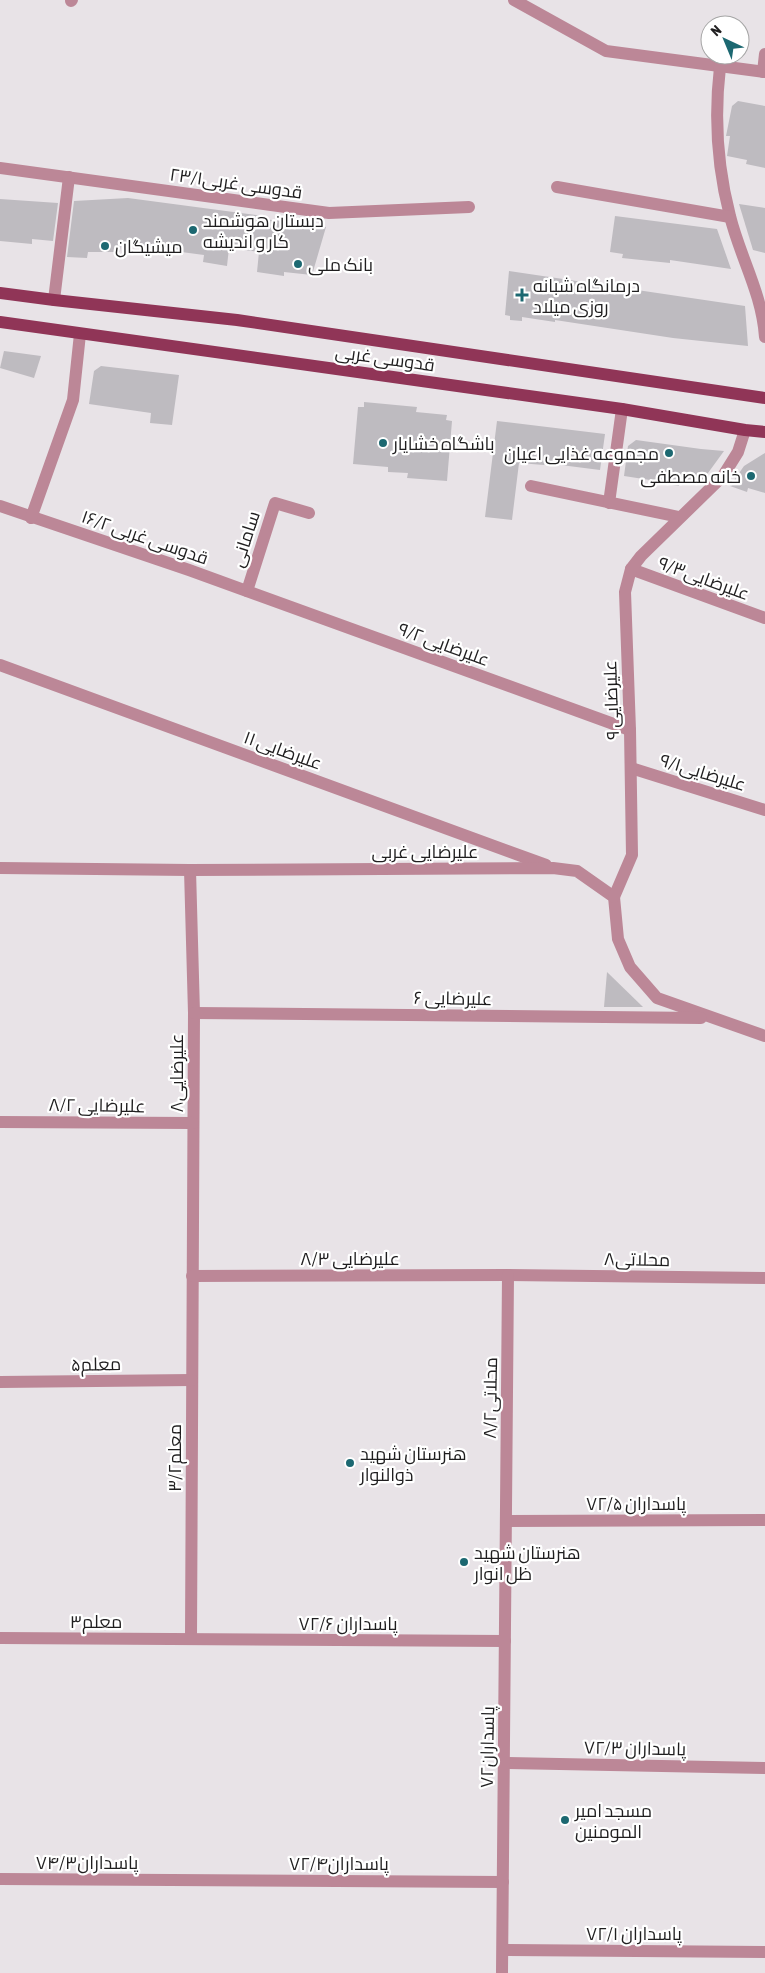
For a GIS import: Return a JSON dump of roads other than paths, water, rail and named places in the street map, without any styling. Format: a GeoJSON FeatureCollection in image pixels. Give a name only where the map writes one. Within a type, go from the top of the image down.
{"type":"FeatureCollection","features":[{"type":"Feature","properties":{"kind":"main road","name":"قدوسی غربی"},"geometry":{"type":"LineString","coordinates":[[0,293],[237,320],[765,398]]}},
{"type":"Feature","properties":{"kind":"main road","name":"قدوسی غربی"},"geometry":{"type":"LineString","coordinates":[[0,322],[622,409],[765,432]]}},
{"type":"Feature","properties":{"kind":"street"},"geometry":{"type":"LineString","coordinates":[[514,0],[606,51],[764,72],[765,54]]}},
{"type":"Feature","properties":{"kind":"street"},"geometry":{"type":"LineString","coordinates":[[720,67],[716,100],[717,149],[730,216],[761,296],[765,337]]}},
{"type":"Feature","properties":{"kind":"street","name":"قدوسی غربی۲۳/۱"},"geometry":{"type":"LineString","coordinates":[[0,168],[329,213],[469,207]]}},
{"type":"Feature","properties":{"kind":"street"},"geometry":{"type":"LineString","coordinates":[[54,300],[69,177]]}},
{"type":"Feature","properties":{"kind":"street"},"geometry":{"type":"LineString","coordinates":[[556,187],[730,216]]}},
{"type":"Feature","properties":{"kind":"street"},"geometry":{"type":"LineString","coordinates":[[31,518],[73,400],[80,334]]}},
{"type":"Feature","properties":{"kind":"street"},"geometry":{"type":"LineString","coordinates":[[609,503],[622,409]]}},
{"type":"Feature","properties":{"kind":"street","name":"۹ علیرضایی"},"geometry":{"type":"LineString","coordinates":[[614,897],[632,855],[625,592],[631,569],[679,517],[723,476],[738,452],[745,430]]}},
{"type":"Feature","properties":{"kind":"street"},"geometry":{"type":"LineString","coordinates":[[531,486],[679,517]]}},
{"type":"Feature","properties":{"kind":"street","name":"سامانی"},"geometry":{"type":"LineString","coordinates":[[247,591],[275,503],[309,513]]}},
{"type":"Feature","properties":{"kind":"street","name":"۱۶/۲ قدوسی غربی"},"geometry":{"type":"LineString","coordinates":[[0,506],[247,591]]}},
{"type":"Feature","properties":{"kind":"street","name":"علیرضایی۹/۳"},"geometry":{"type":"LineString","coordinates":[[631,569],[765,618]]}},
{"type":"Feature","properties":{"kind":"street","name":"۹/۲ علیرضایی"},"geometry":{"type":"LineString","coordinates":[[247,591],[630,730]]}},
{"type":"Feature","properties":{"kind":"street","name":"۱۱ علیرضایی"},"geometry":{"type":"LineString","coordinates":[[0,665],[553,868]]}},
{"type":"Feature","properties":{"kind":"street","name":"علیرضایی۹/۱"},"geometry":{"type":"LineString","coordinates":[[631,768],[765,810]]}},
{"type":"Feature","properties":{"kind":"street","name":"علیرضایی غربی"},"geometry":{"type":"LineString","coordinates":[[0,868],[190,870],[553,868],[577,871],[614,897]]}},
{"type":"Feature","properties":{"kind":"street","name":"علیرضایی۸"},"geometry":{"type":"LineString","coordinates":[[190,870],[194,1013],[192,1276]]}},
{"type":"Feature","properties":{"kind":"street"},"geometry":{"type":"LineString","coordinates":[[614,897],[618,938],[630,967],[657,998],[765,1036]]}},
{"type":"Feature","properties":{"kind":"street","name":"۶ علیرضایی"},"geometry":{"type":"LineString","coordinates":[[194,1013],[711,1018]]}},
{"type":"Feature","properties":{"kind":"street","name":"علیرضایی ۸/۲"},"geometry":{"type":"LineString","coordinates":[[0,1122],[193,1123]]}},
{"type":"Feature","properties":{"kind":"street","name":"۸/۳ علیرضایی"},"geometry":{"type":"LineString","coordinates":[[192,1276],[508,1275]]}},
{"type":"Feature","properties":{"kind":"street","name":"محلاتی۸"},"geometry":{"type":"LineString","coordinates":[[508,1275],[765,1278]]}},
{"type":"Feature","properties":{"kind":"street","name":"محلاتی۸/۲"},"geometry":{"type":"LineString","coordinates":[[506,1521],[508,1275]]}},
{"type":"Feature","properties":{"kind":"street","name":"معلم۳/۲"},"geometry":{"type":"LineString","coordinates":[[191,1639],[192,1276]]}},
{"type":"Feature","properties":{"kind":"street","name":"معلم۵"},"geometry":{"type":"LineString","coordinates":[[0,1382],[192,1380]]}},
{"type":"Feature","properties":{"kind":"street","name":"۷۲/۵ پاسداران"},"geometry":{"type":"LineString","coordinates":[[506,1521],[765,1520]]}},
{"type":"Feature","properties":{"kind":"street","name":"پاسداران۷۲"},"geometry":{"type":"LineString","coordinates":[[502,1973],[506,1521]]}},
{"type":"Feature","properties":{"kind":"street","name":"معلم۳"},"geometry":{"type":"LineString","coordinates":[[0,1638],[191,1639]]}},
{"type":"Feature","properties":{"kind":"street","name":"۷۲/۶ پاسداران"},"geometry":{"type":"LineString","coordinates":[[191,1639],[505,1641]]}},
{"type":"Feature","properties":{"kind":"street","name":"۷۲/۳ پاسداران"},"geometry":{"type":"LineString","coordinates":[[504,1763],[765,1768]]}},
{"type":"Feature","properties":{"kind":"street","name":"پاسداران۷۴/۳"},"geometry":{"type":"LineString","coordinates":[[0,1879],[174,1880]]}},
{"type":"Feature","properties":{"kind":"street","name":"پاسداران۷۲/۴"},"geometry":{"type":"LineString","coordinates":[[174,1880],[503,1882]]}},
{"type":"Feature","properties":{"kind":"street","name":"۷۲/۱ پاسداران"},"geometry":{"type":"LineString","coordinates":[[503,1950],[765,1952]]}},
{"type":"Feature","properties":{"kind":"place","name":"دبستان هوشمند کار و اندیشه"},"geometry":{"type":"Point","coordinates":[193,230]}},
{"type":"Feature","properties":{"kind":"place","name":"میشیگان"},"geometry":{"type":"Point","coordinates":[105,246]}},
{"type":"Feature","properties":{"kind":"place","name":"بانک ملی"},"geometry":{"type":"Point","coordinates":[298,264]}},
{"type":"Feature","properties":{"kind":"place","name":"درمانگاه شبانه روزی میلاد"},"geometry":{"type":"Point","coordinates":[522,295]}},
{"type":"Feature","properties":{"kind":"place","name":"باشگاه خشایار"},"geometry":{"type":"Point","coordinates":[383,443]}},
{"type":"Feature","properties":{"kind":"place","name":"مجموعه غذایی اعیان"},"geometry":{"type":"Point","coordinates":[669,453]}},
{"type":"Feature","properties":{"kind":"place","name":"خانه مصطفی"},"geometry":{"type":"Point","coordinates":[751,476]}},
{"type":"Feature","properties":{"kind":"place","name":"هنرستان شهید ذوالنوار"},"geometry":{"type":"Point","coordinates":[350,1463]}},
{"type":"Feature","properties":{"kind":"place","name":"هنرستان شهید ظل انوار"},"geometry":{"type":"Point","coordinates":[464,1562]}},
{"type":"Feature","properties":{"kind":"place","name":"مسجد امیر المومنین"},"geometry":{"type":"Point","coordinates":[565,1820]}}]}
